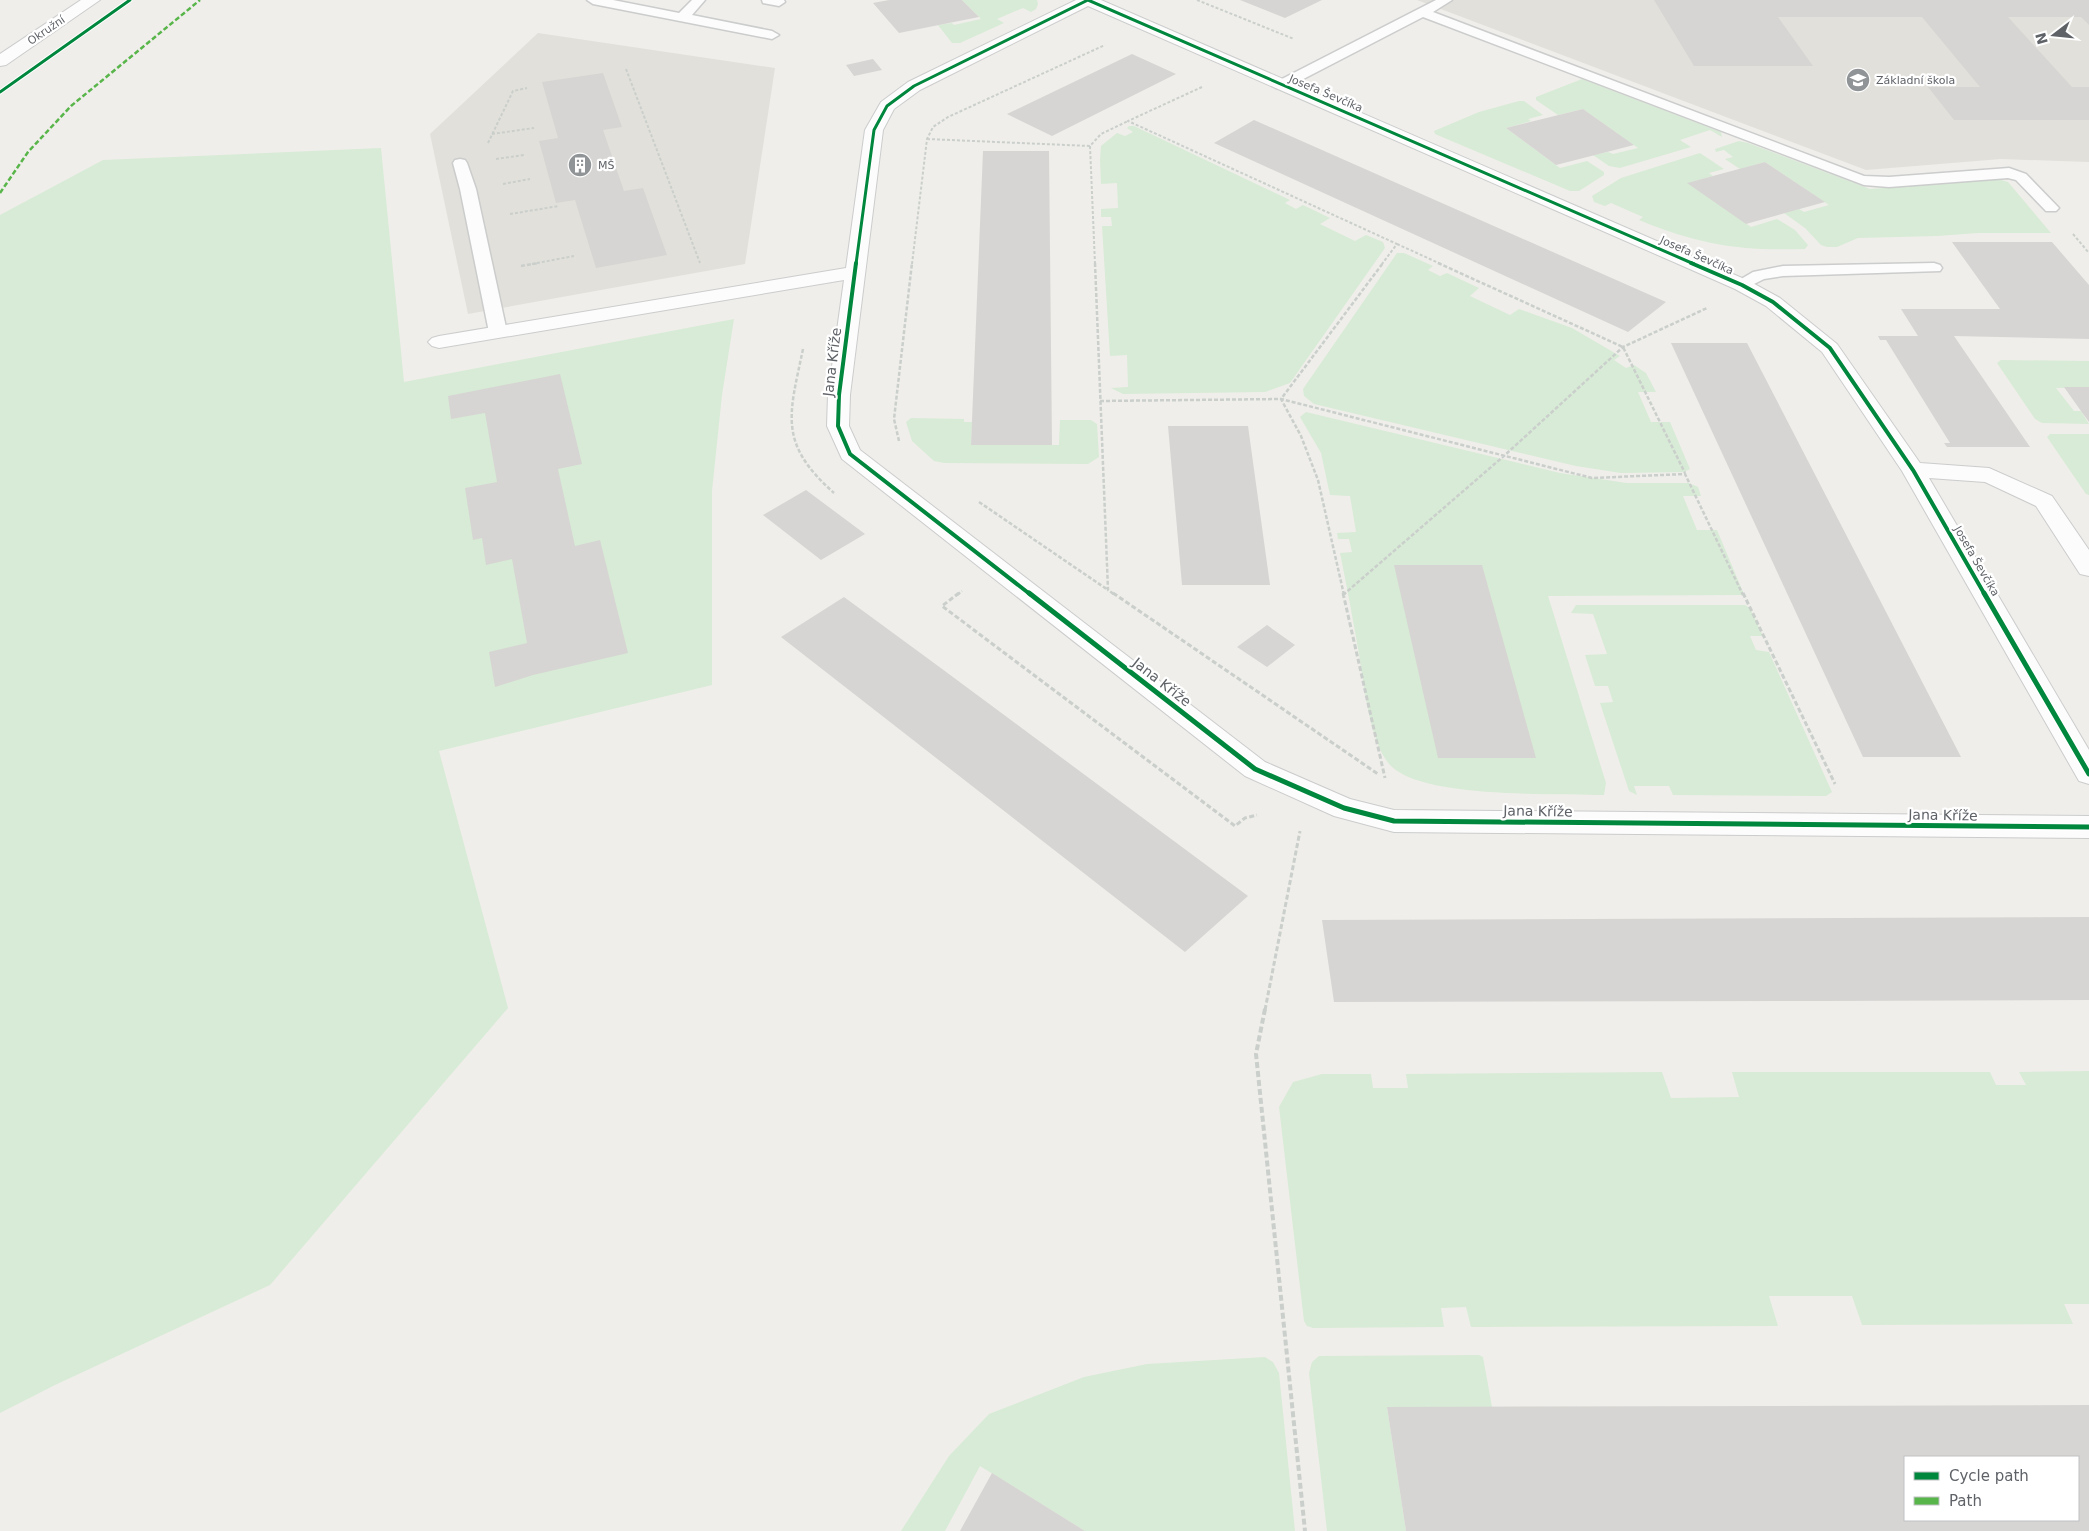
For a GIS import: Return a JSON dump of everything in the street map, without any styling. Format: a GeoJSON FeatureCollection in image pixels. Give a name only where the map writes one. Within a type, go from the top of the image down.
{"type":"FeatureCollection","features":[{"type":"Feature","properties":{"kind":"street","name":"Okružní"},"geometry":{"type":"LineString","coordinates":[[0,61],[92,0]]}},
{"type":"Feature","properties":{"kind":"street","name":"Josefa Ševčíka"},"geometry":{"type":"LineString","coordinates":[[1088,0],[1742,285],[1773,302],[1830,348],[1913,470],[2089,774]]}},
{"type":"Feature","properties":{"kind":"street","name":"Jana Kříže"},"geometry":{"type":"LineString","coordinates":[[1088,0],[914,86],[887,106],[874,130],[839,395],[838,426],[850,454],[1255,769],[1344,808],[1394,821],[2089,827]]}},
{"type":"Feature","properties":{"kind":"street"},"geometry":{"type":"LineString","coordinates":[[439,342],[855,272]]}},
{"type":"Feature","properties":{"kind":"street"},"geometry":{"type":"LineString","coordinates":[[1913,470],[1990,475],[2044,501],[2089,568]]}},
{"type":"Feature","properties":{"kind":"lane"},"geometry":{"type":"LineString","coordinates":[[593,0],[772,35]]}},
{"type":"Feature","properties":{"kind":"lane"},"geometry":{"type":"LineString","coordinates":[[682,18],[699,0]]}},
{"type":"Feature","properties":{"kind":"lane"},"geometry":{"type":"LineString","coordinates":[[1282,85],[1446,0]]}},
{"type":"Feature","properties":{"kind":"lane"},"geometry":{"type":"LineString","coordinates":[[1422,12],[1859,179],[1869,182],[1889,182],[2009,173],[2025,180],[2051,208]]}},
{"type":"Feature","properties":{"kind":"lane"},"geometry":{"type":"LineString","coordinates":[[460,163],[468,189],[498,332]]}},
{"type":"Feature","properties":{"kind":"lane"},"geometry":{"type":"LineString","coordinates":[[1742,285],[1759,275],[1783,271],[1934,268]]}},
{"type":"Feature","properties":{"kind":"path"},"geometry":{"type":"LineString","coordinates":[[1108,590],[1090,146],[1101,134],[1244,68],[1296,40],[1197,0]]}},
{"type":"Feature","properties":{"kind":"path"},"geometry":{"type":"LineString","coordinates":[[899,444],[894,418],[927,139],[933,127],[948,117],[1148,26]]}},
{"type":"Feature","properties":{"kind":"path"},"geometry":{"type":"LineString","coordinates":[[626,68],[701,263],[691,265]]}},
{"type":"Feature","properties":{"kind":"path"},"geometry":{"type":"LineString","coordinates":[[1128,121],[1623,347],[1835,785]]}},
{"type":"Feature","properties":{"kind":"path"},"geometry":{"type":"LineString","coordinates":[[492,134],[534,128]]}},
{"type":"Feature","properties":{"kind":"path"},"geometry":{"type":"LineString","coordinates":[[927,139],[1090,146]]}},
{"type":"Feature","properties":{"kind":"path"},"geometry":{"type":"LineString","coordinates":[[488,161],[524,155]]}},
{"type":"Feature","properties":{"kind":"path"},"geometry":{"type":"LineString","coordinates":[[510,214],[559,206]]}},
{"type":"Feature","properties":{"kind":"path"},"geometry":{"type":"LineString","coordinates":[[1281,400],[1397,244]]}},
{"type":"Feature","properties":{"kind":"path"},"geometry":{"type":"LineString","coordinates":[[520,266],[574,256]]}},
{"type":"Feature","properties":{"kind":"path"},"geometry":{"type":"LineString","coordinates":[[1343,595],[1505,455],[1623,347],[1712,306]]}},
{"type":"Feature","properties":{"kind":"path"},"geometry":{"type":"LineString","coordinates":[[1100,401],[1281,400],[1592,478],[1685,474]]}},
{"type":"Feature","properties":{"kind":"path"},"geometry":{"type":"LineString","coordinates":[[1281,400],[1301,436],[1318,480],[1394,821]]}},
{"type":"Feature","properties":{"kind":"path"},"geometry":{"type":"LineString","coordinates":[[972,497],[1385,779]]}},
{"type":"Feature","properties":{"kind":"path"},"geometry":{"type":"LineString","coordinates":[[1305,1531],[1256,1054],[1300,831],[1309,834]]}},
{"type":"Feature","properties":{"kind":"shaded area","name":"Základní škola"},"geometry":{"type":"Polygon","coordinates":[[[1417,0],[2089,0],[2089,162],[2001,159],[1866,170],[1417,0]]]}},
{"type":"Feature","properties":{"kind":"shaded area"},"geometry":{"type":"Polygon","coordinates":[[[538,33],[775,68],[745,264],[468,314],[430,134],[538,33]]]}},
{"type":"Feature","properties":{"kind":"green space"},"geometry":{"type":"Polygon","coordinates":[[[962,0],[1037,0],[1038,4],[1036,9],[1031,12],[1023,8],[997,19],[1004,23],[960,43],[952,43],[938,25],[952,23],[954,25],[981,19],[962,0]]]}},
{"type":"Feature","properties":{"kind":"green space"},"geometry":{"type":"Polygon","coordinates":[[[1582,79],[1721,132],[1722,137],[1710,130],[1680,140],[1691,147],[1620,168],[1609,166],[1593,155],[1608,152],[1613,154],[1638,148],[1583,109],[1558,115],[1536,100],[1536,97],[1582,79]]]}},
{"type":"Feature","properties":{"kind":"green space"},"geometry":{"type":"Polygon","coordinates":[[[1524,101],[1543,115],[1528,119],[1531,121],[1506,128],[1560,168],[1587,161],[1604,172],[1604,175],[1579,191],[1570,191],[1435,134],[1434,131],[1479,112],[1524,101]]]}},
{"type":"Feature","properties":{"kind":"green space"},"geometry":{"type":"Polygon","coordinates":[[[1134,126],[1290,200],[1285,203],[1296,209],[1303,205],[1330,218],[1320,224],[1355,241],[1366,235],[1383,242],[1385,248],[1290,383],[1265,392],[1123,394],[1111,388],[1128,387],[1127,355],[1110,356],[1102,226],[1112,226],[1111,217],[1101,217],[1101,209],[1118,208],[1117,183],[1101,184],[1100,160],[1101,146],[1117,133],[1125,136],[1133,132],[1127,128],[1134,126]]]}},
{"type":"Feature","properties":{"kind":"green space"},"geometry":{"type":"Polygon","coordinates":[[[1739,141],[1870,189],[1998,179],[2008,182],[2051,233],[1978,233],[1858,238],[1837,247],[1827,247],[1821,245],[1805,228],[1784,213],[1799,209],[1804,212],[1829,205],[1765,162],[1740,169],[1725,159],[1733,157],[1724,150],[1716,152],[1715,149],[1739,141]]]}},
{"type":"Feature","properties":{"kind":"green space"},"geometry":{"type":"Polygon","coordinates":[[[381,148],[404,382],[734,319],[722,395],[712,491],[712,685],[439,751],[508,1008],[270,1285],[55,1385],[0,1413],[0,215],[103,160],[381,148]]]}},
{"type":"Feature","properties":{"kind":"green space"},"geometry":{"type":"Polygon","coordinates":[[[1700,153],[1724,169],[1709,173],[1713,176],[1688,183],[1751,227],[1777,219],[1795,230],[1808,245],[1805,249],[1760,249],[1701,241],[1639,220],[1643,217],[1611,203],[1605,206],[1594,202],[1592,196],[1621,178],[1700,153]]]}},
{"type":"Feature","properties":{"kind":"green space"},"geometry":{"type":"Polygon","coordinates":[[[1397,253],[1404,253],[1433,266],[1428,270],[1440,276],[1447,273],[1479,288],[1470,296],[1510,315],[1519,309],[1572,328],[1620,356],[1614,360],[1626,368],[1634,365],[1646,373],[1656,392],[1638,392],[1651,422],[1670,422],[1690,469],[1684,472],[1621,473],[1576,466],[1314,404],[1304,396],[1303,389],[1397,253]]]}},
{"type":"Feature","properties":{"kind":"green space"},"geometry":{"type":"Polygon","coordinates":[[[2001,360],[2089,361],[2089,387],[2056,388],[2074,411],[2081,411],[2089,424],[2042,423],[2035,419],[1997,363],[2001,360]]]}},
{"type":"Feature","properties":{"kind":"green space"},"geometry":{"type":"Polygon","coordinates":[[[1306,412],[1560,473],[1627,483],[1689,483],[1698,487],[1701,496],[1683,496],[1697,530],[1717,530],[1743,592],[1742,595],[1548,596],[1606,783],[1604,795],[1524,794],[1460,789],[1431,784],[1408,777],[1391,766],[1378,744],[1369,713],[1340,553],[1352,552],[1349,539],[1338,539],[1337,533],[1356,532],[1350,496],[1330,495],[1321,453],[1300,417],[1306,412]]]}},
{"type":"Feature","properties":{"kind":"green space"},"geometry":{"type":"Polygon","coordinates":[[[911,418],[964,419],[964,422],[972,422],[971,445],[1059,445],[1060,420],[1091,420],[1097,424],[1099,457],[1088,464],[944,463],[934,461],[912,441],[906,422],[911,418]]]}},
{"type":"Feature","properties":{"kind":"green space"},"geometry":{"type":"Polygon","coordinates":[[[2050,434],[2089,434],[2089,495],[2086,494],[2047,437],[2050,434]]]}},
{"type":"Feature","properties":{"kind":"green space"},"geometry":{"type":"Polygon","coordinates":[[[1576,605],[1745,605],[1750,608],[1763,636],[1750,636],[1756,650],[1769,652],[1832,792],[1826,796],[1673,795],[1669,786],[1634,786],[1637,795],[1629,791],[1600,703],[1613,702],[1608,686],[1595,686],[1585,655],[1607,654],[1593,614],[1571,613],[1576,605]]]}},
{"type":"Feature","properties":{"kind":"green space"},"geometry":{"type":"Polygon","coordinates":[[[2089,1071],[2089,1304],[2064,1304],[2073,1324],[1862,1325],[1852,1296],[1769,1296],[1778,1326],[1471,1327],[1466,1307],[1441,1308],[1444,1327],[1313,1328],[1307,1326],[1304,1321],[1279,1107],[1293,1082],[1322,1074],[1371,1074],[1373,1088],[1408,1088],[1406,1074],[1662,1072],[1671,1098],[1739,1097],[1732,1072],[1990,1072],[1996,1085],[2026,1085],[2019,1072],[2089,1071]]]}},
{"type":"Feature","properties":{"kind":"green space"},"geometry":{"type":"Polygon","coordinates":[[[1479,1355],[1483,1357],[1492,1407],[1387,1407],[1406,1531],[1327,1531],[1309,1373],[1312,1362],[1319,1356],[1479,1355]]]}},
{"type":"Feature","properties":{"kind":"green space"},"geometry":{"type":"Polygon","coordinates":[[[1265,1357],[1273,1362],[1279,1373],[1295,1531],[1085,1531],[980,1466],[945,1531],[901,1531],[949,1456],[989,1414],[1084,1377],[1147,1364],[1265,1357]]]}},
{"type":"Feature","properties":{"kind":"building"},"geometry":{"type":"Polygon","coordinates":[[[889,0],[962,0],[979,17],[899,33],[873,3],[889,0]]]}},
{"type":"Feature","properties":{"kind":"building"},"geometry":{"type":"Polygon","coordinates":[[[1240,0],[1322,0],[1285,18],[1240,0]]]}},
{"type":"Feature","properties":{"kind":"building"},"geometry":{"type":"Polygon","coordinates":[[[1654,0],[2089,0],[2089,25],[2081,17],[2008,17],[2072,87],[2089,87],[2089,120],[1954,120],[1928,87],[1980,87],[1922,17],[1778,17],[1813,66],[1694,66],[1654,0]]]}},
{"type":"Feature","properties":{"kind":"building"},"geometry":{"type":"Polygon","coordinates":[[[1132,54],[1176,74],[1052,136],[1007,114],[1132,54]]]}},
{"type":"Feature","properties":{"kind":"building"},"geometry":{"type":"Polygon","coordinates":[[[873,59],[882,70],[854,76],[846,65],[873,59]]]}},
{"type":"Feature","properties":{"kind":"building","name":"MŠ"},"geometry":{"type":"Polygon","coordinates":[[[603,73],[622,127],[603,130],[624,191],[643,188],[667,255],[596,268],[575,200],[556,203],[539,141],[558,138],[542,82],[603,73]]]}},
{"type":"Feature","properties":{"kind":"building"},"geometry":{"type":"Polygon","coordinates":[[[1583,109],[1634,145],[1556,165],[1506,128],[1583,109]]]}},
{"type":"Feature","properties":{"kind":"building"},"geometry":{"type":"Polygon","coordinates":[[[1254,120],[1666,302],[1628,332],[1214,143],[1254,120]]]}},
{"type":"Feature","properties":{"kind":"building"},"geometry":{"type":"Polygon","coordinates":[[[983,151],[1049,151],[1052,445],[971,445],[983,151]]]}},
{"type":"Feature","properties":{"kind":"building"},"geometry":{"type":"Polygon","coordinates":[[[1765,162],[1825,202],[1746,224],[1687,183],[1765,162]]]}},
{"type":"Feature","properties":{"kind":"building"},"geometry":{"type":"Polygon","coordinates":[[[1952,242],[2052,242],[2089,285],[2089,339],[1954,336],[2030,447],[1947,447],[1944,443],[1950,443],[1886,340],[1880,340],[1878,336],[1918,336],[1901,309],[2000,309],[1952,242]]]}},
{"type":"Feature","properties":{"kind":"building"},"geometry":{"type":"Polygon","coordinates":[[[1671,343],[1747,343],[1961,757],[1863,757],[1671,343]]]}},
{"type":"Feature","properties":{"kind":"building"},"geometry":{"type":"Polygon","coordinates":[[[560,374],[582,464],[558,469],[575,546],[600,540],[628,653],[533,675],[495,687],[489,652],[527,643],[512,559],[486,565],[482,538],[473,540],[465,488],[497,482],[485,413],[451,419],[448,396],[560,374]]]}},
{"type":"Feature","properties":{"kind":"building"},"geometry":{"type":"Polygon","coordinates":[[[2064,387],[2089,387],[2089,422],[2081,411],[2064,387]]]}},
{"type":"Feature","properties":{"kind":"building"},"geometry":{"type":"Polygon","coordinates":[[[1168,426],[1248,426],[1270,585],[1182,585],[1168,426]]]}},
{"type":"Feature","properties":{"kind":"building"},"geometry":{"type":"Polygon","coordinates":[[[806,490],[865,534],[821,560],[763,515],[806,490]]]}},
{"type":"Feature","properties":{"kind":"building"},"geometry":{"type":"Polygon","coordinates":[[[1394,565],[1482,565],[1536,758],[1438,758],[1394,565]]]}},
{"type":"Feature","properties":{"kind":"building"},"geometry":{"type":"Polygon","coordinates":[[[844,597],[1248,896],[1185,952],[781,637],[844,597]]]}},
{"type":"Feature","properties":{"kind":"building"},"geometry":{"type":"Polygon","coordinates":[[[1267,625],[1295,645],[1267,667],[1237,647],[1267,625]]]}},
{"type":"Feature","properties":{"kind":"building"},"geometry":{"type":"Polygon","coordinates":[[[2089,917],[2089,1000],[1334,1002],[1322,920],[2089,917]]]}},
{"type":"Feature","properties":{"kind":"building"},"geometry":{"type":"Polygon","coordinates":[[[2089,1405],[2089,1531],[1406,1531],[1387,1407],[2089,1405]]]}},
{"type":"Feature","properties":{"kind":"building"},"geometry":{"type":"Polygon","coordinates":[[[992,1473],[1085,1531],[960,1531],[992,1473]]]}},
{"type":"Feature","properties":{"kind":"marked path"},"geometry":{"type":"LineString","coordinates":[[0,193],[28,152],[71,106],[200,0]]}},
{"type":"Feature","properties":{"kind":"cycle path"},"geometry":{"type":"LineString","coordinates":[[0,92],[130,0]]}},
{"type":"Feature","properties":{"kind":"cycle path"},"geometry":{"type":"LineString","coordinates":[[1088,0],[914,86],[887,106],[874,130],[839,395],[838,426],[850,454],[1255,769],[1344,808],[1394,821],[2089,827]]}},
{"type":"Feature","properties":{"kind":"cycle path"},"geometry":{"type":"LineString","coordinates":[[1088,0],[1699,266],[1742,285],[1773,302],[1830,348],[1913,470],[2089,774]]}},
{"type":"Feature","properties":{"kind":"place","name":"Základní škola"},"geometry":{"type":"Point","coordinates":[1858,80]}},
{"type":"Feature","properties":{"kind":"place","name":"MŠ"},"geometry":{"type":"Point","coordinates":[580,165]}}]}
